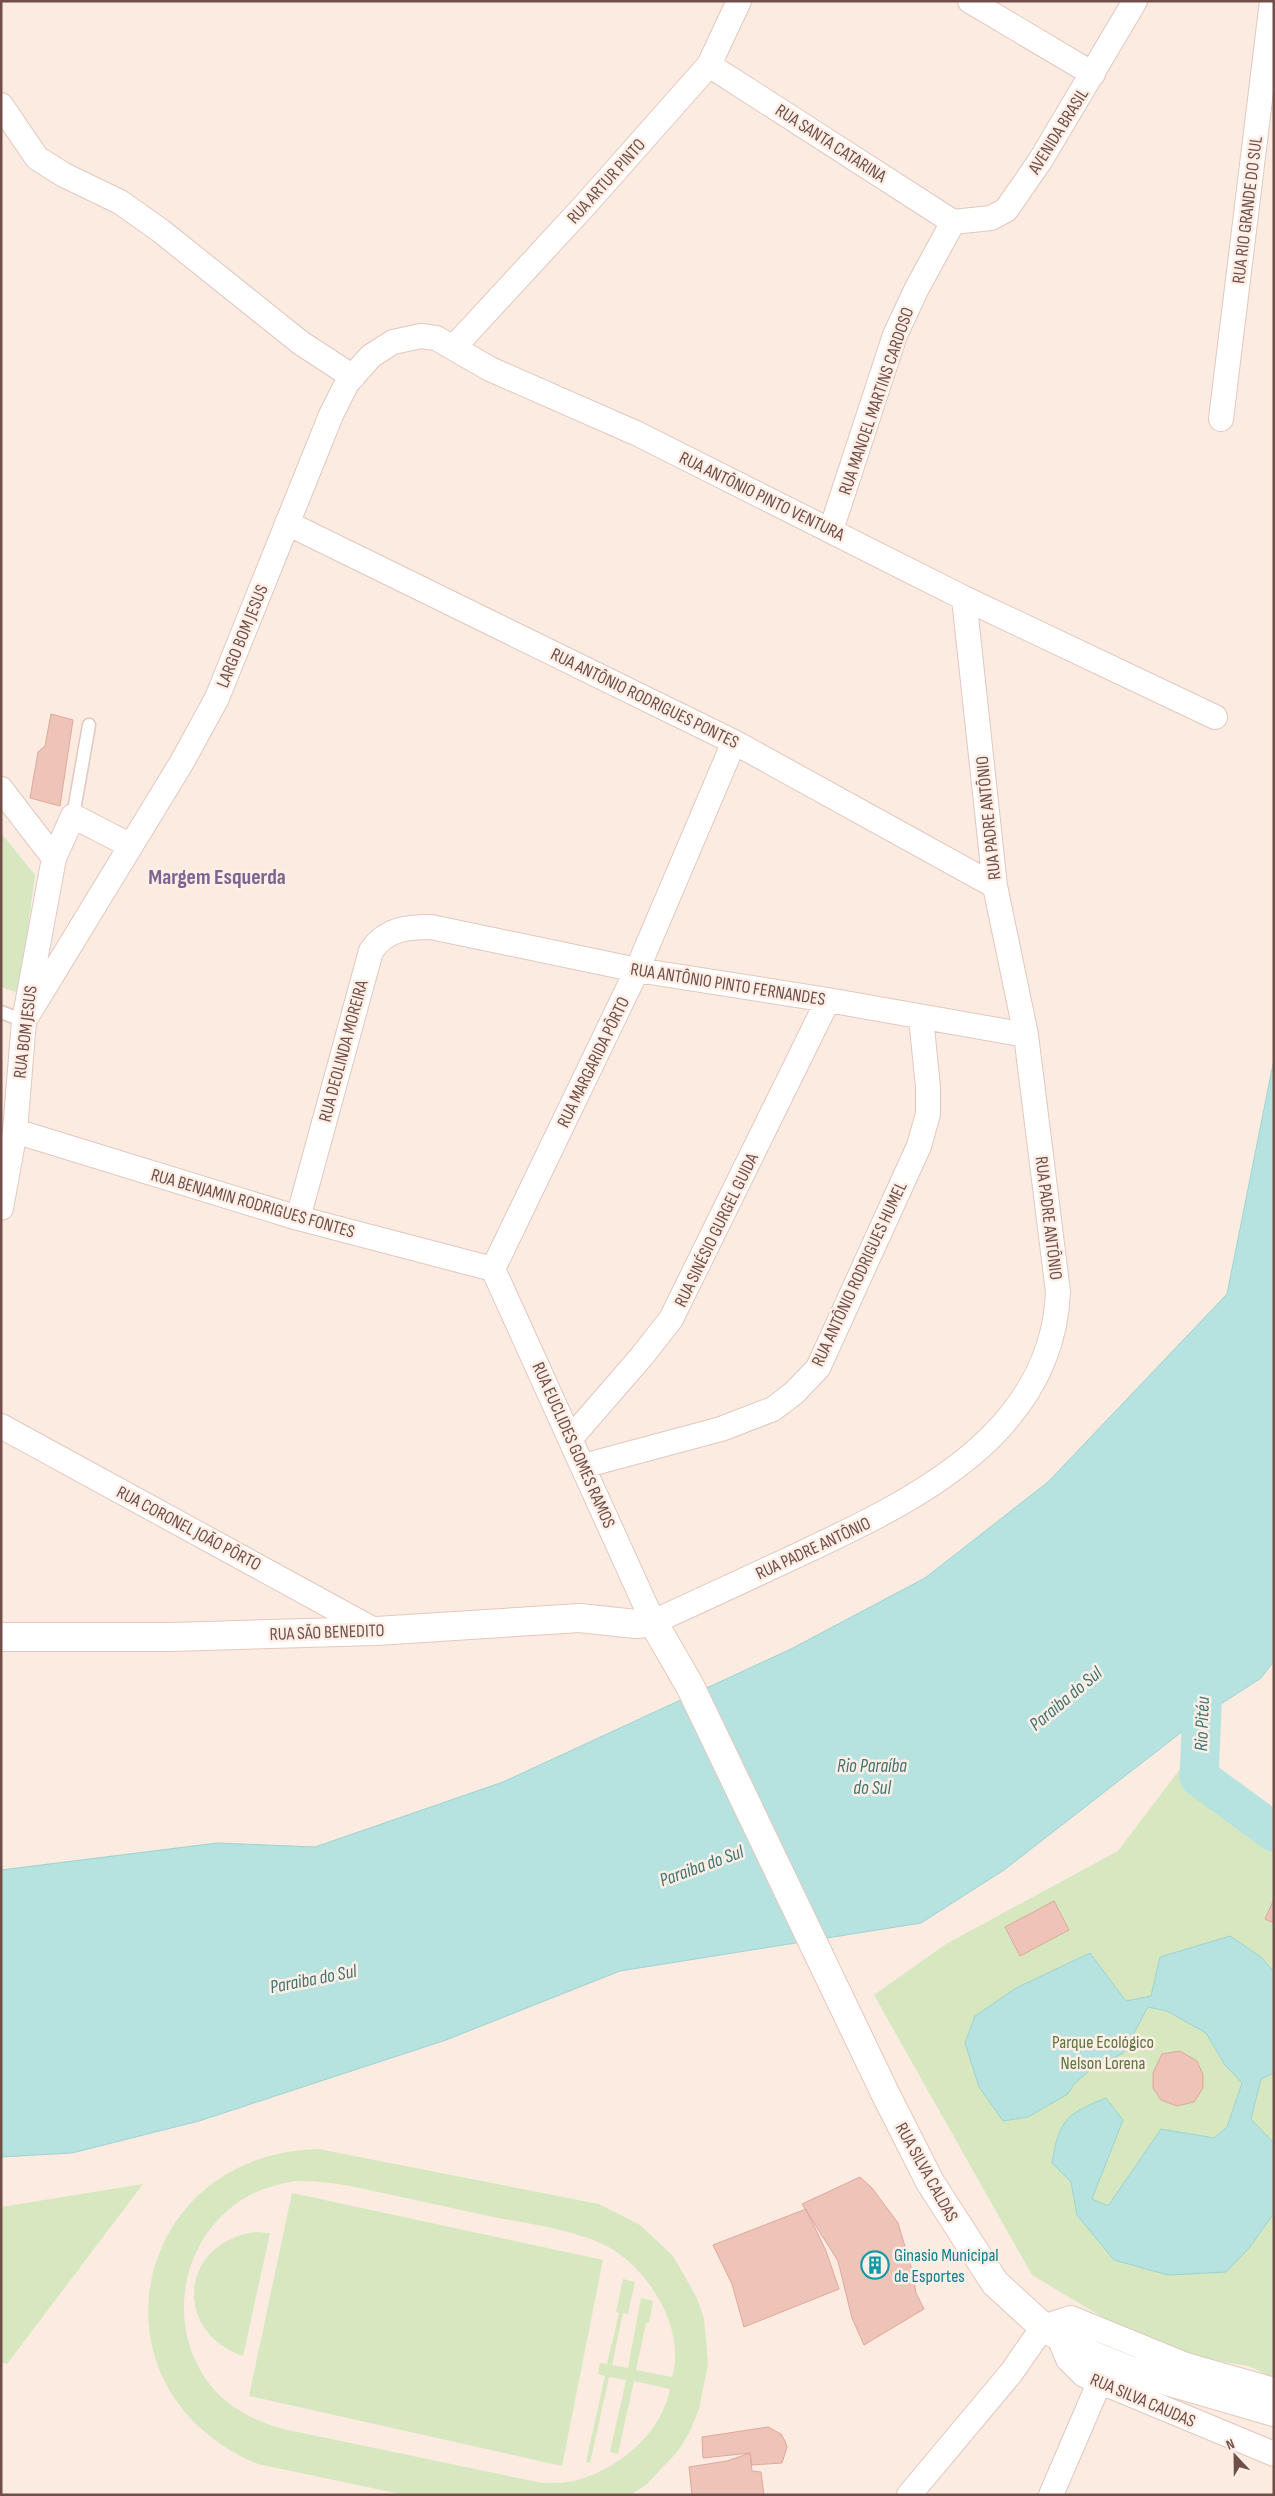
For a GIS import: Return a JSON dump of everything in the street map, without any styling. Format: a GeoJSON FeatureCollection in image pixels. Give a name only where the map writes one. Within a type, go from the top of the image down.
{"type":"FeatureCollection","features":[{"type":"Feature","properties":{"kind":"main road","name":"RUA SÃO BENEDITO"},"geometry":{"type":"LineString","coordinates":[[1,1637],[171,1637],[376,1631],[580,1618],[636,1624],[653,1622]]}},
{"type":"Feature","properties":{"kind":"main road","name":"RUA SILVA CALDAS"},"geometry":{"type":"LineString","coordinates":[[653,1622],[690,1686],[884,2094],[930,2182],[974,2253],[1000,2289],[1051,2332],[1092,2355],[1129,2370],[1274,2412]]}},
{"type":"Feature","properties":{"kind":"street","name":"RUA ARTUR PINTO"},"geometry":{"type":"LineString","coordinates":[[454,347],[586,204],[708,64],[739,1]]}},
{"type":"Feature","properties":{"kind":"street"},"geometry":{"type":"LineString","coordinates":[[970,1],[1093,74]]}},
{"type":"Feature","properties":{"kind":"street","name":"AVENIDA BRASIL"},"geometry":{"type":"LineString","coordinates":[[953,222],[991,218],[1006,210],[1040,161],[1135,1]]}},
{"type":"Feature","properties":{"kind":"street","name":"RUA RIO GRANDE DO SUL"},"geometry":{"type":"LineString","coordinates":[[1222,419],[1272,1]]}},
{"type":"Feature","properties":{"kind":"street","name":"RUA SANTA CATARINA"},"geometry":{"type":"LineString","coordinates":[[708,64],[953,222]]}},
{"type":"Feature","properties":{"kind":"street"},"geometry":{"type":"LineString","coordinates":[[1,105],[37,158],[120,202],[161,231],[301,343],[353,377]]}},
{"type":"Feature","properties":{"kind":"street","name":"RUA MANOEL MARTINS CARDOSO"},"geometry":{"type":"LineString","coordinates":[[831,530],[895,335],[916,288],[953,222]]}},
{"type":"Feature","properties":{"kind":"street","name":"RUA ANTÔNIO PINTO VENTURA"},"geometry":{"type":"LineString","coordinates":[[330,415],[353,377],[371,356],[393,342],[421,336],[436,338],[490,369],[638,434],[964,598],[1214,717]]}},
{"type":"Feature","properties":{"kind":"street","name":"LARGO BOM JESUS"},"geometry":{"type":"LineString","coordinates":[[24,1021],[182,762],[217,698],[330,415]]}},
{"type":"Feature","properties":{"kind":"street","name":"RUA ANTÔNIO RODRIGUES PONTES"},"geometry":{"type":"LineString","coordinates":[[287,523],[734,742],[995,886]]}},
{"type":"Feature","properties":{"kind":"street","name":"RUA PADRE ANTÔNIO"},"geometry":{"type":"LineString","coordinates":[[653,1622],[879,1517],[928,1487],[978,1452],[1021,1402],[1046,1356],[1057,1321],[1058,1292],[1026,1035],[995,886],[964,598]]}},
{"type":"Feature","properties":{"kind":"street","name":"RUA MARGARIDA PÔRTO"},"geometry":{"type":"LineString","coordinates":[[493,1269],[636,970],[734,742]]}},
{"type":"Feature","properties":{"kind":"street"},"geometry":{"type":"LineString","coordinates":[[1,789],[54,858],[73,816],[131,846]]}},
{"type":"Feature","properties":{"kind":"street","name":"RUA BOM JESUS"},"geometry":{"type":"LineString","coordinates":[[1,1208],[15,1131],[24,1021],[54,858]]}},
{"type":"Feature","properties":{"kind":"street","name":"RUA DEOLINDA MOREIRA"},"geometry":{"type":"LineString","coordinates":[[298,1218],[371,951],[379,940],[394,931],[408,927],[431,927]]}},
{"type":"Feature","properties":{"kind":"street","name":"RUA ANTÔNIO PINTO FERNANDES"},"geometry":{"type":"LineString","coordinates":[[431,927],[636,970],[828,1000],[921,1018],[1026,1035]]}},
{"type":"Feature","properties":{"kind":"street","name":"RUA SINÉSIO GURGEL GUIDA"},"geometry":{"type":"LineString","coordinates":[[571,1438],[642,1356],[671,1319],[828,1000]]}},
{"type":"Feature","properties":{"kind":"street","name":"RUA ANTÔNIO RODRIGUES HUMEL"},"geometry":{"type":"LineString","coordinates":[[583,1466],[721,1429],[773,1409],[794,1393],[818,1368],[919,1146],[928,1114],[928,1087],[921,1018]]}},
{"type":"Feature","properties":{"kind":"street","name":"RUA BENJAMIN RODRIGUES FONTES"},"geometry":{"type":"LineString","coordinates":[[15,1131],[298,1218],[493,1269]]}},
{"type":"Feature","properties":{"kind":"street","name":"RUA EUCLIDES GOMES RAMOS"},"geometry":{"type":"LineString","coordinates":[[493,1269],[653,1622]]}},
{"type":"Feature","properties":{"kind":"street","name":"RUA CORONEL JOÃO PÔRTO"},"geometry":{"type":"LineString","coordinates":[[1,1426],[376,1631]]}},
{"type":"Feature","properties":{"kind":"street"},"geometry":{"type":"LineString","coordinates":[[909,2495],[1011,2373],[1051,2332],[1071,2318],[1186,2365],[1274,2390]]}},
{"type":"Feature","properties":{"kind":"street","name":"RUA SILVA CAUDAS"},"geometry":{"type":"LineString","coordinates":[[1051,2332],[1068,2359],[1078,2370],[1100,2382],[1274,2454]]}},
{"type":"Feature","properties":{"kind":"street"},"geometry":{"type":"LineString","coordinates":[[1051,2495],[1100,2382]]}},
{"type":"Feature","properties":{"kind":"lane"},"geometry":{"type":"LineString","coordinates":[[73,816],[89,725]]}},
{"type":"Feature","properties":{"kind":"lane"},"geometry":{"type":"LineString","coordinates":[[1,1012],[24,1021]]}},
{"type":"Feature","properties":{"kind":"green space"},"geometry":{"type":"Polygon","coordinates":[[[1,833],[35,875],[19,993],[1,987],[1,833]]]}},
{"type":"Feature","properties":{"kind":"green space","name":"Parque Ecológico Nelson Lorena"},"geometry":{"type":"Polygon","coordinates":[[[1180,1769],[1252,1816],[1274,1826],[1274,2378],[1249,2366],[1187,2356],[1139,2339],[1032,2275],[874,1995],[946,1944],[1118,1851],[1180,1769]]]}},
{"type":"Feature","properties":{"kind":"green space"},"geometry":{"type":"Polygon","coordinates":[[[318,2149],[599,2204],[640,2225],[673,2256],[696,2296],[704,2318],[708,2364],[699,2409],[690,2431],[678,2451],[647,2484],[630,2495],[405,2495],[258,2464],[202,2430],[167,2385],[150,2334],[151,2281],[170,2232],[204,2190],[254,2161],[318,2149]],[[294,2181],[264,2189],[229,2209],[210,2229],[196,2253],[187,2280],[184,2308],[187,2335],[196,2362],[212,2387],[235,2408],[253,2418],[283,2429],[542,2483],[574,2481],[599,2472],[613,2465],[626,2455],[650,2432],[666,2404],[670,2389],[634,2381],[618,2454],[610,2452],[626,2380],[609,2377],[590,2463],[586,2462],[605,2376],[598,2374],[600,2363],[607,2364],[619,2313],[616,2312],[623,2279],[635,2282],[628,2314],[623,2313],[612,2365],[628,2368],[641,2298],[653,2301],[649,2323],[646,2323],[636,2370],[672,2377],[675,2360],[670,2324],[663,2306],[653,2290],[629,2261],[602,2244],[570,2232],[353,2187],[294,2181]]]}},
{"type":"Feature","properties":{"kind":"green space"},"geometry":{"type":"Polygon","coordinates":[[[143,2184],[7,2364],[1,2362],[1,2207],[143,2184]]]}},
{"type":"Feature","properties":{"kind":"green space"},"geometry":{"type":"Polygon","coordinates":[[[292,2193],[603,2260],[562,2466],[249,2396],[292,2193]]]}},
{"type":"Feature","properties":{"kind":"green space"},"geometry":{"type":"Polygon","coordinates":[[[256,2232],[270,2233],[243,2356],[220,2344],[204,2327],[196,2308],[194,2288],[200,2269],[212,2252],[231,2239],[256,2232]]]}},
{"type":"Feature","properties":{"kind":"water","name":"Rio Paraíba do Sul"},"geometry":{"type":"Polygon","coordinates":[[[1274,1059],[1274,1661],[1261,1678],[1201,1717],[1004,1870],[921,1923],[620,1971],[446,2040],[199,2121],[72,2153],[1,2157],[1,1870],[217,1843],[315,1847],[503,1782],[791,1649],[925,1578],[1048,1482],[1227,1294],[1274,1059]]]}},
{"type":"Feature","properties":{"kind":"water"},"geometry":{"type":"Polygon","coordinates":[[[1230,1936],[1261,1957],[1274,1972],[1274,2073],[1261,2079],[1251,2119],[1274,2143],[1274,2213],[1250,2247],[1226,2272],[1168,2275],[1114,2260],[1077,2215],[1071,2182],[1052,2163],[1058,2137],[1067,2120],[1073,2114],[1106,2098],[1123,2120],[1092,2199],[1108,2206],[1161,2129],[1214,2138],[1227,2127],[1242,2083],[1225,2065],[1206,2033],[1167,2011],[1148,2007],[1123,2053],[1089,2071],[1074,2084],[1068,2094],[1028,2117],[1003,2121],[979,2087],[965,2043],[975,2016],[1016,1988],[1090,1953],[1126,2001],[1151,1996],[1160,1957],[1230,1936]]]}},
{"type":"Feature","properties":{"kind":"building"},"geometry":{"type":"Polygon","coordinates":[[[51,714],[73,720],[60,806],[30,798],[38,752],[45,746],[51,714]]]}},
{"type":"Feature","properties":{"kind":"building"},"geometry":{"type":"Polygon","coordinates":[[[1274,1899],[1274,1923],[1265,1919],[1274,1899]]]}},
{"type":"Feature","properties":{"kind":"building"},"geometry":{"type":"Polygon","coordinates":[[[1054,1901],[1069,1930],[1020,1956],[1005,1927],[1054,1901]]]}},
{"type":"Feature","properties":{"kind":"building"},"geometry":{"type":"Polygon","coordinates":[[[1180,2051],[1197,2061],[1203,2075],[1203,2088],[1194,2102],[1177,2106],[1161,2100],[1153,2088],[1153,2073],[1162,2054],[1180,2051]]]}},
{"type":"Feature","properties":{"kind":"building","name":"Ginasio Municipal de Esportes"},"geometry":{"type":"Polygon","coordinates":[[[860,2177],[872,2188],[898,2223],[912,2270],[916,2293],[924,2309],[864,2345],[852,2318],[838,2261],[802,2204],[860,2177]]]}},
{"type":"Feature","properties":{"kind":"building"},"geometry":{"type":"Polygon","coordinates":[[[806,2209],[826,2251],[839,2289],[744,2327],[732,2284],[713,2245],[806,2209]]]}},
{"type":"Feature","properties":{"kind":"building"},"geometry":{"type":"Polygon","coordinates":[[[768,2427],[781,2434],[785,2441],[787,2447],[782,2463],[752,2465],[750,2453],[703,2458],[702,2437],[768,2427]]]}},
{"type":"Feature","properties":{"kind":"building"},"geometry":{"type":"Polygon","coordinates":[[[750,2453],[752,2471],[761,2472],[764,2495],[692,2495],[689,2467],[727,2461],[750,2453]]]}},
{"type":"Feature","properties":{"kind":"waterway","name":"Rio Pitéu"},"geometry":{"type":"LineString","coordinates":[[1204,1663],[1199,1777],[1274,1832]]}},
{"type":"Feature","properties":{"kind":"place","name":"Ginasio Municipal de Esportes"},"geometry":{"type":"Point","coordinates":[875,2265]}},
{"type":"Feature","properties":{"kind":"district","name":"Margem Esquerda"},"geometry":{"type":"Point","coordinates":[217,876]}},
{"type":"Feature","properties":{"kind":"water label","name":"Paraiba do Sul"},"geometry":{"type":"Point","coordinates":[1065,1698]}},
{"type":"Feature","properties":{"kind":"water label","name":"Paraiba do Sul"},"geometry":{"type":"Point","coordinates":[701,1865]}},
{"type":"Feature","properties":{"kind":"water label","name":"Paraiba do Sul"},"geometry":{"type":"Point","coordinates":[313,1978]}}]}
